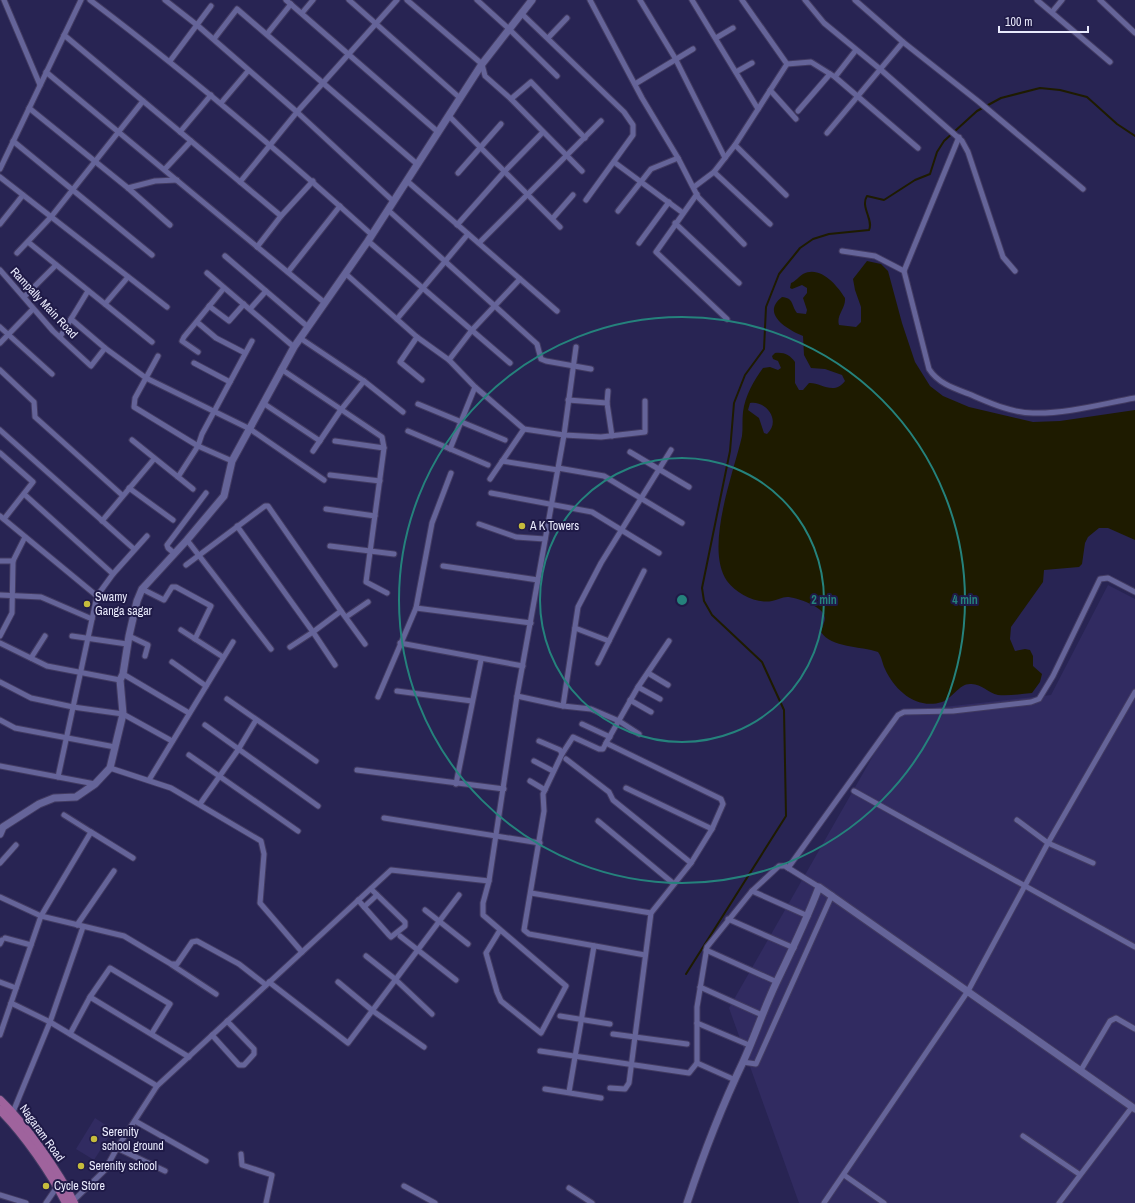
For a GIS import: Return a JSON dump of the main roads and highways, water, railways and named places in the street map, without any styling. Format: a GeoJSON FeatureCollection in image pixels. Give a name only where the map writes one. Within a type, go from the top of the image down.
{"type":"FeatureCollection","features":[{"type":"Feature","properties":{"kind":"main road","name":"Nagaram Road"},"geometry":{"type":"LineString","coordinates":[[0,1100],[13,1112],[64,1184],[71,1202]]}},
{"type":"Feature","properties":{"kind":"main road","name":"Nagaram Road"},"geometry":{"type":"LineString","coordinates":[[0,1110],[9,1119],[57,1187],[71,1202]]}},
{"type":"Feature","properties":{"kind":"waterway"},"geometry":{"type":"LineString","coordinates":[[686,974],[786,816],[784,710],[762,662],[712,615],[704,601],[702,588],[730,451],[734,403],[745,375],[764,349],[766,307],[779,274],[800,248],[813,239],[829,234],[869,230],[870,222],[865,205],[867,196],[884,200],[915,180],[930,174],[937,152],[944,141],[977,111],[1001,98],[1040,88],[1060,90],[1087,97],[1117,124],[1135,136]]}},
{"type":"Feature","properties":{"kind":"place","name":"A K Towers"},"geometry":{"type":"Point","coordinates":[522,526]}},
{"type":"Feature","properties":{"kind":"place","name":"Swamy Ganga sagar"},"geometry":{"type":"Point","coordinates":[87,604]}},
{"type":"Feature","properties":{"kind":"place","name":"Serenity school ground"},"geometry":{"type":"Point","coordinates":[94,1139]}},
{"type":"Feature","properties":{"kind":"place","name":"Serenity school"},"geometry":{"type":"Point","coordinates":[81,1166]}},
{"type":"Feature","properties":{"kind":"place","name":"Cycle Store"},"geometry":{"type":"Point","coordinates":[46,1186]}}]}
